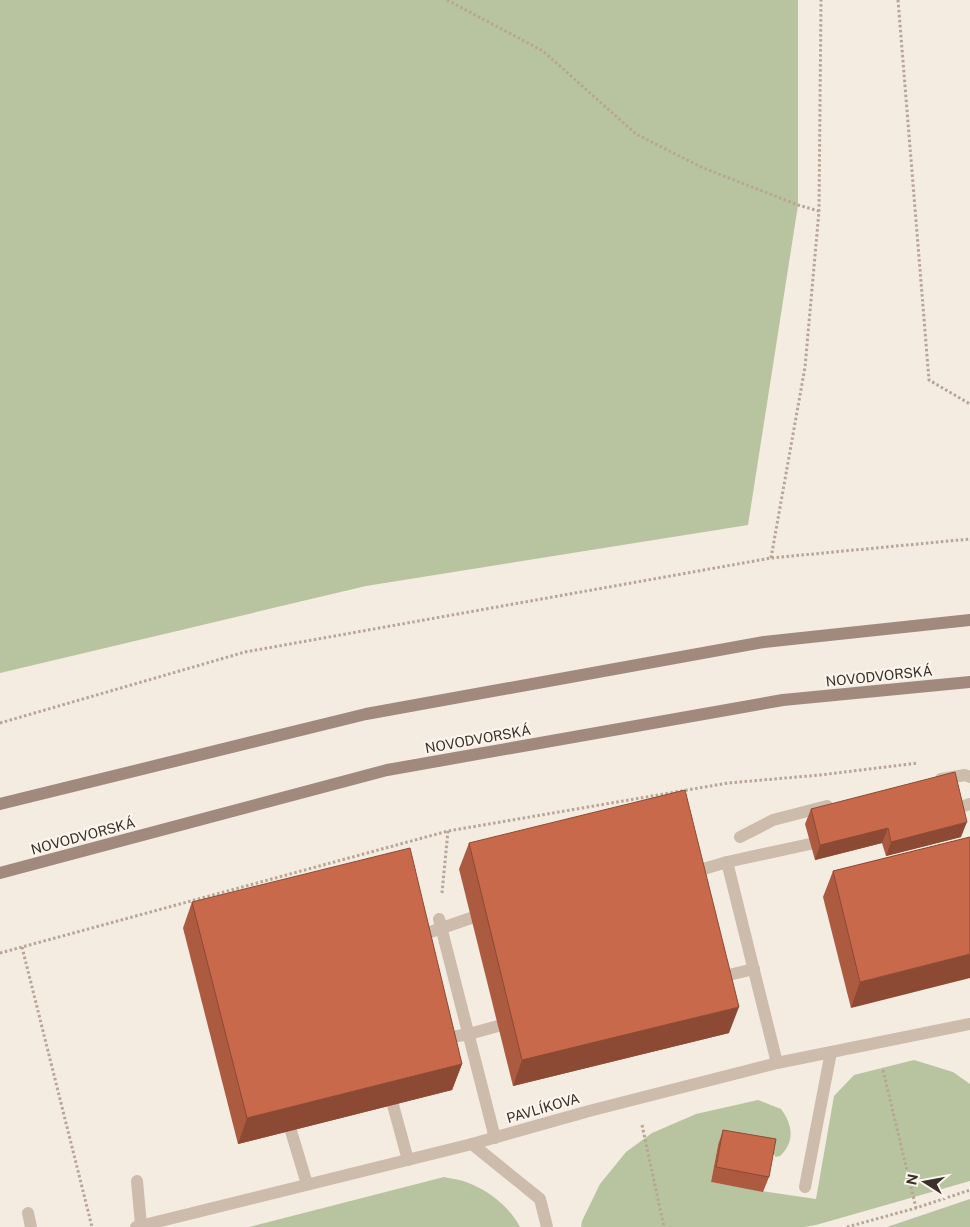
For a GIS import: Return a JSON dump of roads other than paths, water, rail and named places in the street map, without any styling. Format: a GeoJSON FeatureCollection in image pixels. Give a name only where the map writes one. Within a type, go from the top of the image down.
{"type":"FeatureCollection","features":[{"type":"Feature","properties":{"kind":"main road"},"geometry":{"type":"LineString","coordinates":[[0,804],[366,714],[764,642],[970,620]]}},
{"type":"Feature","properties":{"kind":"main road","name":"NOVODVORSKÁ"},"geometry":{"type":"LineString","coordinates":[[0,873],[387,770],[783,700],[970,682]]}},
{"type":"Feature","properties":{"kind":"street"},"geometry":{"type":"LineString","coordinates":[[929,782],[965,775],[970,777]]}},
{"type":"Feature","properties":{"kind":"street"},"geometry":{"type":"LineString","coordinates":[[740,837],[773,820],[838,803]]}},
{"type":"Feature","properties":{"kind":"street"},"geometry":{"type":"LineString","coordinates":[[955,808],[970,804]]}},
{"type":"Feature","properties":{"kind":"street"},"geometry":{"type":"LineString","coordinates":[[690,873],[727,862],[810,844]]}},
{"type":"Feature","properties":{"kind":"street"},"geometry":{"type":"LineString","coordinates":[[727,862],[776,1063]]}},
{"type":"Feature","properties":{"kind":"street"},"geometry":{"type":"LineString","coordinates":[[416,938],[440,923],[471,918]]}},
{"type":"Feature","properties":{"kind":"street"},"geometry":{"type":"LineString","coordinates":[[440,923],[495,1138]]}},
{"type":"Feature","properties":{"kind":"street"},"geometry":{"type":"LineString","coordinates":[[716,978],[754,969]]}},
{"type":"Feature","properties":{"kind":"street","name":"PAVLÍKOVA"},"geometry":{"type":"LineString","coordinates":[[138,1226],[472,1144],[776,1063],[965,1025],[970,1037]]}},
{"type":"Feature","properties":{"kind":"street"},"geometry":{"type":"LineString","coordinates":[[440,1039],[498,1026]]}},
{"type":"Feature","properties":{"kind":"street"},"geometry":{"type":"LineString","coordinates":[[805,1187],[831,1052]]}},
{"type":"Feature","properties":{"kind":"street"},"geometry":{"type":"LineString","coordinates":[[393,1105],[408,1160]]}},
{"type":"Feature","properties":{"kind":"street"},"geometry":{"type":"LineString","coordinates":[[291,1130],[307,1184]]}},
{"type":"Feature","properties":{"kind":"street"},"geometry":{"type":"LineString","coordinates":[[472,1144],[540,1199],[547,1227]]}},
{"type":"Feature","properties":{"kind":"street"},"geometry":{"type":"LineString","coordinates":[[137,1181],[138,1226]]}},
{"type":"Feature","properties":{"kind":"street"},"geometry":{"type":"LineString","coordinates":[[28,1213],[32,1227]]}}]}
